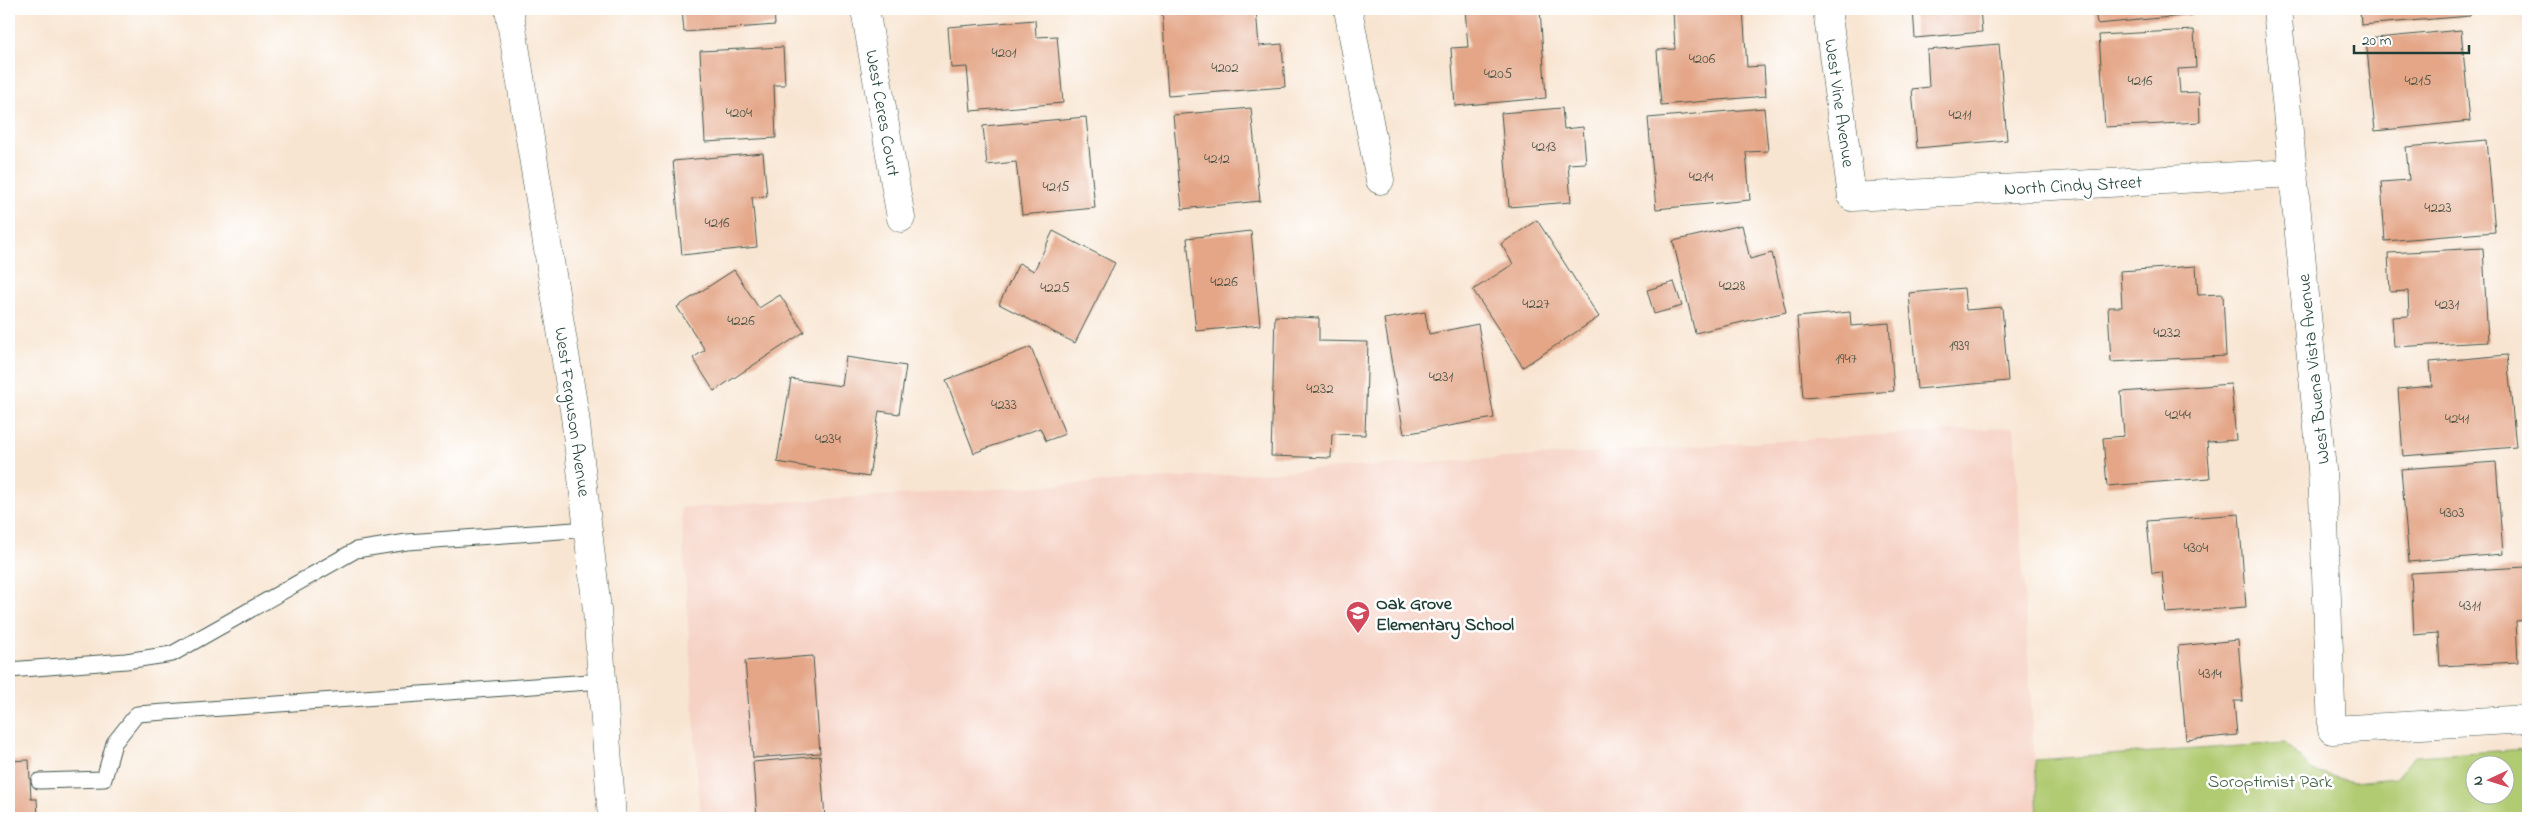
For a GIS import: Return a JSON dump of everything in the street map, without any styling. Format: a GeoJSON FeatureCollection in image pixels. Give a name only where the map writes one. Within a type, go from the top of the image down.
{"type":"FeatureCollection","features":[{"type":"Feature","properties":{"kind":"street","name":"West Ferguson Avenue"},"geometry":{"type":"LineString","coordinates":[[510,9],[576,416],[603,680],[612,818]]}},
{"type":"Feature","properties":{"kind":"street","name":"West Ceres Court"},"geometry":{"type":"LineString","coordinates":[[865,9],[901,218]]}},
{"type":"Feature","properties":{"kind":"street"},"geometry":{"type":"LineString","coordinates":[[1348,9],[1380,180]]}},
{"type":"Feature","properties":{"kind":"street","name":"West Vine Avenue"},"geometry":{"type":"LineString","coordinates":[[1827,9],[1852,197]]}},
{"type":"Feature","properties":{"kind":"street","name":"West Buena Vista Avenue"},"geometry":{"type":"LineString","coordinates":[[2277,9],[2322,469],[2332,730],[2528,719]]}},
{"type":"Feature","properties":{"kind":"street","name":"North Cindy Street"},"geometry":{"type":"LineString","coordinates":[[1852,197],[2294,173]]}},
{"type":"Feature","properties":{"kind":"lane"},"geometry":{"type":"LineString","coordinates":[[9,670],[126,661],[172,654],[356,550],[407,542],[588,529]]}},
{"type":"Feature","properties":{"kind":"lane"},"geometry":{"type":"LineString","coordinates":[[39,781],[104,779],[114,743],[137,714],[603,680]]}},
{"type":"Feature","properties":{"kind":"shaded area","name":"Oak Grove Elementary School"},"geometry":{"type":"Polygon","coordinates":[[[2014,427],[2038,818],[700,818],[681,508],[2014,427]]]}},
{"type":"Feature","properties":{"kind":"green space","name":"Soroptimist Park"},"geometry":{"type":"Polygon","coordinates":[[[2285,743],[2312,770],[2353,782],[2395,778],[2415,756],[2528,749],[2528,818],[2038,818],[2035,760],[2285,743]]]}},
{"type":"Feature","properties":{"kind":"building"},"geometry":{"type":"Polygon","coordinates":[[[682,9],[774,9],[775,25],[684,32],[682,9]]]}},
{"type":"Feature","properties":{"kind":"building"},"geometry":{"type":"Polygon","coordinates":[[[1162,9],[1256,9],[1259,46],[1282,44],[1285,87],[1168,96],[1162,9]]]}},
{"type":"Feature","properties":{"kind":"building"},"geometry":{"type":"Polygon","coordinates":[[[1465,9],[1540,9],[1546,98],[1455,106],[1451,48],[1468,47],[1465,9]]]}},
{"type":"Feature","properties":{"kind":"building"},"geometry":{"type":"Polygon","coordinates":[[[1743,9],[1747,67],[1764,66],[1766,96],[1661,105],[1657,50],[1675,49],[1673,10],[1743,9]]]}},
{"type":"Feature","properties":{"kind":"building"},"geometry":{"type":"Polygon","coordinates":[[[1913,9],[1980,9],[1982,32],[1915,38],[1913,9]]]}},
{"type":"Feature","properties":{"kind":"building"},"geometry":{"type":"Polygon","coordinates":[[[2095,9],[2191,9],[2192,15],[2097,24],[2095,9]]]}},
{"type":"Feature","properties":{"kind":"building"},"geometry":{"type":"Polygon","coordinates":[[[2360,9],[2470,9],[2470,16],[2361,25],[2360,9]]]}},
{"type":"Feature","properties":{"kind":"building"},"geometry":{"type":"Polygon","coordinates":[[[1035,20],[1036,37],[1057,36],[1063,103],[971,111],[967,67],[951,68],[948,27],[1035,20]]]}},
{"type":"Feature","properties":{"kind":"building"},"geometry":{"type":"Polygon","coordinates":[[[2194,30],[2196,68],[2178,69],[2180,93],[2199,92],[2200,122],[2105,127],[2099,35],[2194,30]]]}},
{"type":"Feature","properties":{"kind":"building"},"geometry":{"type":"Polygon","coordinates":[[[2461,30],[2470,121],[2375,131],[2366,39],[2461,30]]]}},
{"type":"Feature","properties":{"kind":"building"},"geometry":{"type":"Polygon","coordinates":[[[1999,44],[2007,140],[1917,148],[1912,89],[1929,87],[1927,50],[1999,44]]]}},
{"type":"Feature","properties":{"kind":"building"},"geometry":{"type":"Polygon","coordinates":[[[783,47],[785,85],[774,85],[776,138],[705,142],[700,51],[783,47]]]}},
{"type":"Feature","properties":{"kind":"building"},"geometry":{"type":"Polygon","coordinates":[[[1251,108],[1260,201],[1182,209],[1173,115],[1251,108]]]}},
{"type":"Feature","properties":{"kind":"building"},"geometry":{"type":"Polygon","coordinates":[[[1562,108],[1564,129],[1583,127],[1586,163],[1568,164],[1571,202],[1509,207],[1501,113],[1562,108]]]}},
{"type":"Feature","properties":{"kind":"building"},"geometry":{"type":"Polygon","coordinates":[[[1764,108],[1768,151],[1746,152],[1750,200],[1656,209],[1648,118],[1764,108]]]}},
{"type":"Feature","properties":{"kind":"building"},"geometry":{"type":"Polygon","coordinates":[[[1086,117],[1095,208],[1022,215],[1016,162],[987,165],[983,126],[1086,117]]]}},
{"type":"Feature","properties":{"kind":"building"},"geometry":{"type":"Polygon","coordinates":[[[2487,140],[2495,232],[2385,241],[2381,182],[2409,180],[2406,147],[2487,140]]]}},
{"type":"Feature","properties":{"kind":"building"},"geometry":{"type":"Polygon","coordinates":[[[763,153],[767,196],[752,197],[757,247],[682,255],[673,161],[763,153]]]}},
{"type":"Feature","properties":{"kind":"building"},"geometry":{"type":"Polygon","coordinates":[[[1537,220],[1599,317],[1523,367],[1473,290],[1513,264],[1501,244],[1537,220]]]}},
{"type":"Feature","properties":{"kind":"building"},"geometry":{"type":"Polygon","coordinates":[[[1742,225],[1750,259],[1772,253],[1786,312],[1695,333],[1673,241],[1742,225]]]}},
{"type":"Feature","properties":{"kind":"building"},"geometry":{"type":"Polygon","coordinates":[[[1053,231],[1115,263],[1075,343],[999,304],[1019,263],[1034,271],[1053,231]]]}},
{"type":"Feature","properties":{"kind":"building"},"geometry":{"type":"Polygon","coordinates":[[[1251,231],[1260,325],[1196,331],[1187,238],[1251,231]]]}},
{"type":"Feature","properties":{"kind":"building"},"geometry":{"type":"Polygon","coordinates":[[[2483,248],[2488,342],[2394,347],[2392,317],[2409,316],[2408,291],[2390,292],[2388,253],[2483,248]]]}},
{"type":"Feature","properties":{"kind":"building"},"geometry":{"type":"Polygon","coordinates":[[[2196,266],[2198,295],[2223,294],[2226,356],[2111,362],[2108,307],[2122,307],[2120,271],[2196,266]]]}},
{"type":"Feature","properties":{"kind":"building"},"geometry":{"type":"Polygon","coordinates":[[[734,270],[759,308],[780,295],[804,332],[714,391],[693,358],[705,350],[677,307],[734,270]]]}},
{"type":"Feature","properties":{"kind":"building"},"geometry":{"type":"Polygon","coordinates":[[[1674,282],[1682,306],[1654,314],[1647,290],[1674,282]]]}},
{"type":"Feature","properties":{"kind":"building"},"geometry":{"type":"Polygon","coordinates":[[[1964,288],[1966,310],[2002,307],[2008,381],[1917,389],[1909,293],[1964,288]]]}},
{"type":"Feature","properties":{"kind":"building"},"geometry":{"type":"Polygon","coordinates":[[[1425,312],[1429,334],[1478,324],[1494,418],[1404,434],[1384,319],[1425,312]]]}},
{"type":"Feature","properties":{"kind":"building"},"geometry":{"type":"Polygon","coordinates":[[[1850,312],[1851,326],[1889,323],[1894,391],[1803,398],[1797,317],[1850,312]]]}},
{"type":"Feature","properties":{"kind":"building"},"geometry":{"type":"Polygon","coordinates":[[[1275,316],[1319,318],[1319,341],[1368,342],[1365,435],[1332,434],[1331,458],[1271,456],[1275,316]]]}},
{"type":"Feature","properties":{"kind":"building"},"geometry":{"type":"Polygon","coordinates":[[[1031,347],[1065,434],[1046,441],[1040,428],[974,453],[946,380],[1031,347]]]}},
{"type":"Feature","properties":{"kind":"building"},"geometry":{"type":"Polygon","coordinates":[[[2507,355],[2516,447],[2403,456],[2398,389],[2432,386],[2430,362],[2507,355]]]}},
{"type":"Feature","properties":{"kind":"building"},"geometry":{"type":"Polygon","coordinates":[[[846,357],[906,366],[899,414],[879,411],[869,477],[777,462],[791,379],[842,386],[846,357]]]}},
{"type":"Feature","properties":{"kind":"building"},"geometry":{"type":"Polygon","coordinates":[[[2231,384],[2236,440],[2207,442],[2210,478],[2107,486],[2103,438],[2124,436],[2121,392],[2231,384]]]}},
{"type":"Feature","properties":{"kind":"building"},"geometry":{"type":"Polygon","coordinates":[[[2496,462],[2503,554],[2409,562],[2401,469],[2496,462]]]}},
{"type":"Feature","properties":{"kind":"building"},"geometry":{"type":"Polygon","coordinates":[[[2239,514],[2246,607],[2166,613],[2162,572],[2152,573],[2147,521],[2239,514]]]}},
{"type":"Feature","properties":{"kind":"building"},"geometry":{"type":"Polygon","coordinates":[[[2527,567],[2528,620],[2516,621],[2518,662],[2440,666],[2438,633],[2414,635],[2411,573],[2527,567]]]}},
{"type":"Feature","properties":{"kind":"building"},"geometry":{"type":"Polygon","coordinates":[[[2238,640],[2243,701],[2234,701],[2237,735],[2186,740],[2178,646],[2238,640]]]}},
{"type":"Feature","properties":{"kind":"building"},"geometry":{"type":"Polygon","coordinates":[[[813,656],[820,753],[753,758],[745,661],[813,656]]]}},
{"type":"Feature","properties":{"kind":"building"},"geometry":{"type":"Polygon","coordinates":[[[820,756],[825,818],[757,818],[753,762],[820,756]]]}},
{"type":"Feature","properties":{"kind":"building"},"geometry":{"type":"Polygon","coordinates":[[[29,760],[31,799],[37,799],[38,818],[9,818],[9,761],[29,760]]]}},
{"type":"Feature","properties":{"kind":"place","name":"Oak Grove Elementary School"},"geometry":{"type":"Point","coordinates":[1358,634]}}]}
